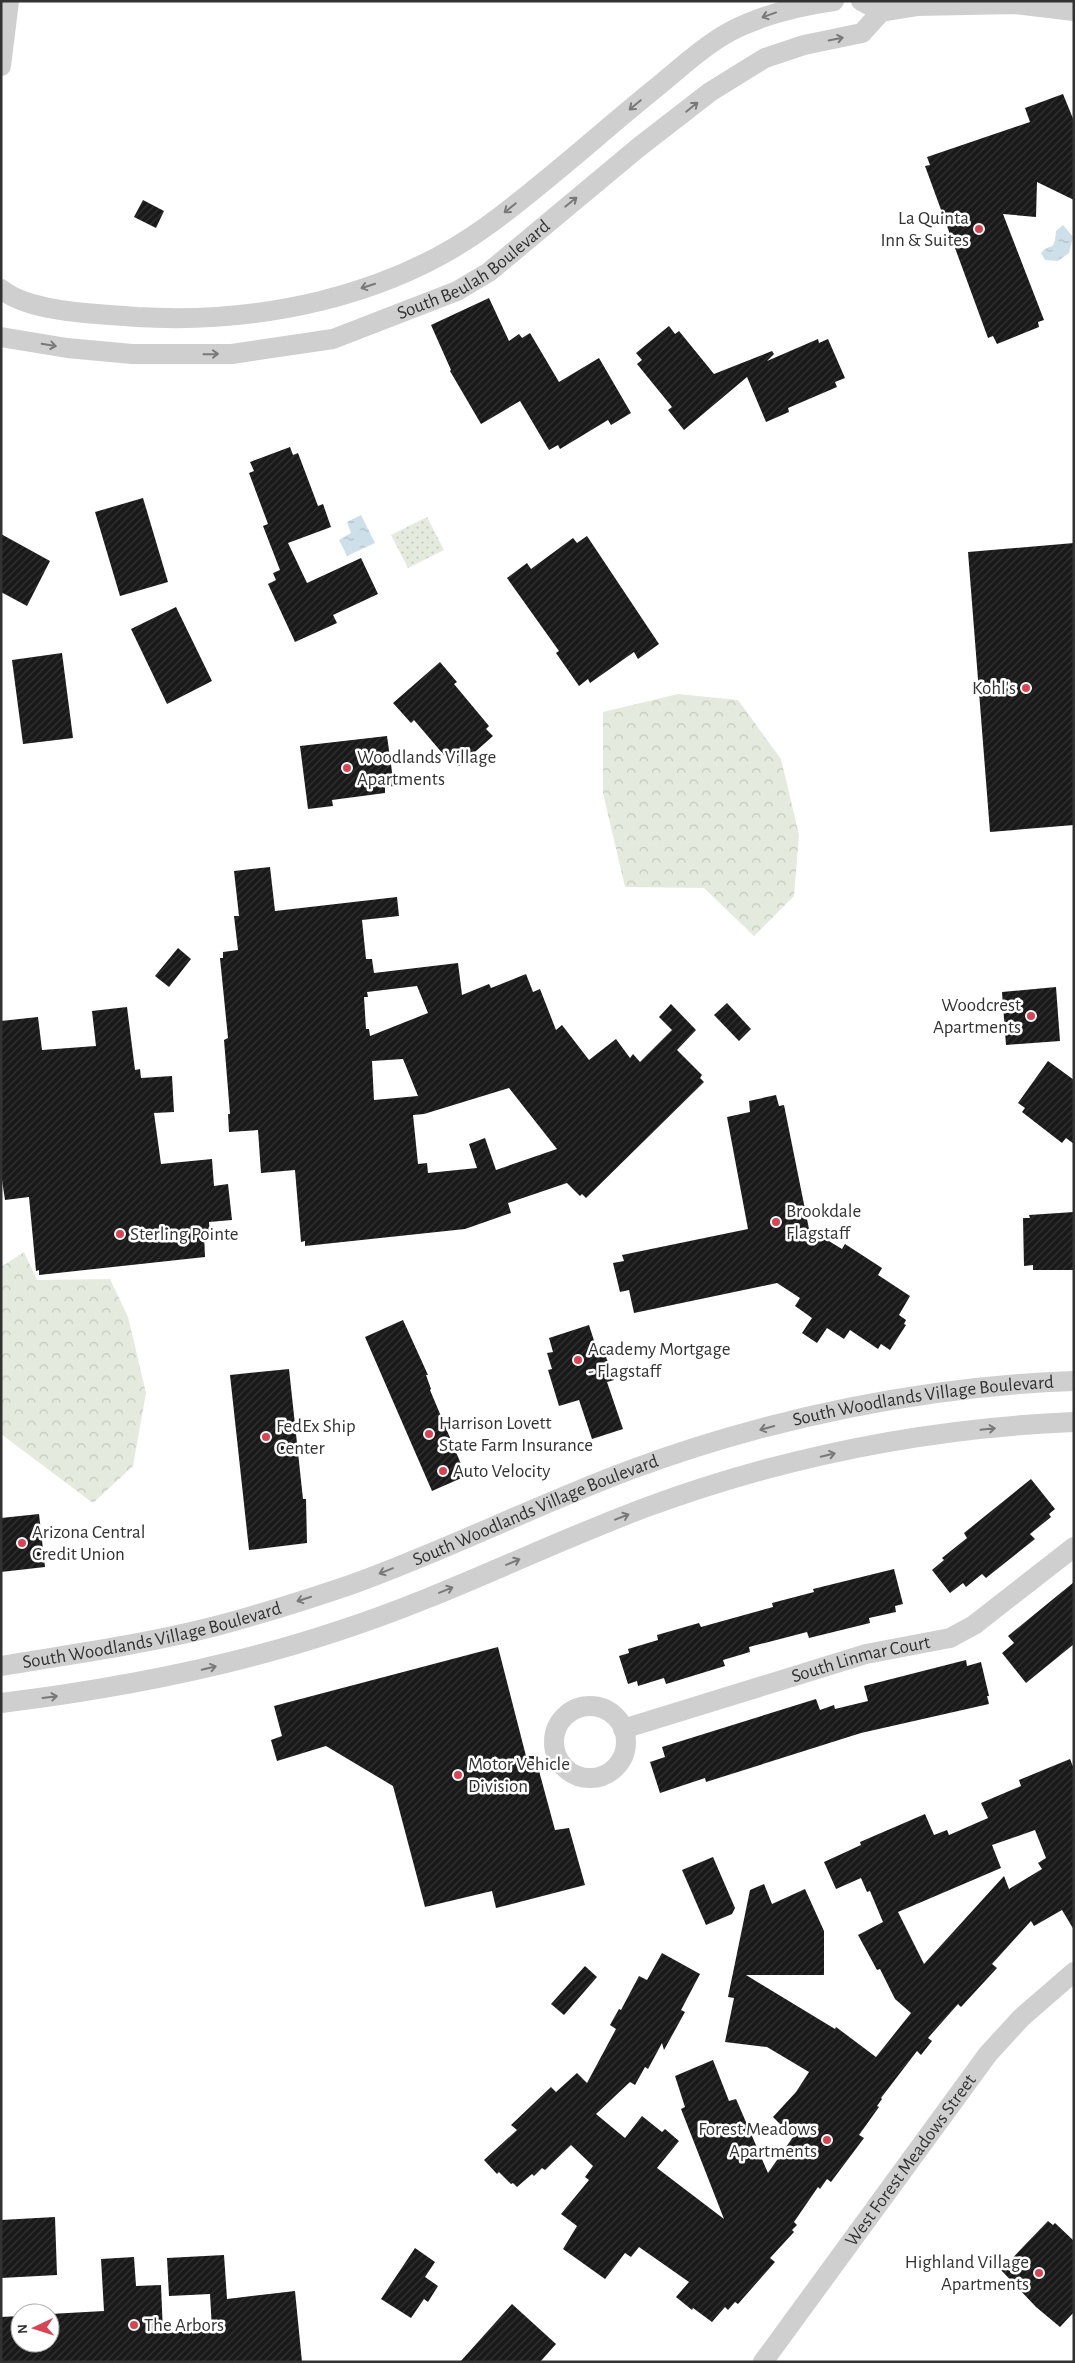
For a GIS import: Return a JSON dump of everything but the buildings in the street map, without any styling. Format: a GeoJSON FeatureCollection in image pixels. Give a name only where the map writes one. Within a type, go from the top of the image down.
{"type":"FeatureCollection","features":[{"type":"Feature","properties":{"kind":"street"},"geometry":{"type":"LineString","coordinates":[[1,66],[4,24],[9,1]]}},
{"type":"Feature","properties":{"kind":"street","name":"South Beulah Boulevard"},"geometry":{"type":"LineString","coordinates":[[1,289],[6,293],[44,307],[99,314],[180,320],[275,311],[327,299],[376,284],[418,267],[486,227],[676,71],[730,32],[791,7],[834,1]]}},
{"type":"Feature","properties":{"kind":"street"},"geometry":{"type":"LineString","coordinates":[[861,1],[882,12],[918,6],[1015,4],[1074,11]]}},
{"type":"Feature","properties":{"kind":"street","name":"South Beulah Boulevard"},"geometry":{"type":"LineString","coordinates":[[1,337],[67,348],[132,354],[232,354],[333,339],[457,291],[489,272],[639,147],[738,73],[765,58],[804,45],[862,33],[882,12]]}},
{"type":"Feature","properties":{"kind":"street","name":"South Woodlands Village Boulevard"},"geometry":{"type":"LineString","coordinates":[[1,1666],[167,1637],[278,1608],[384,1572],[629,1470],[714,1442],[791,1421],[870,1404],[993,1387],[1074,1381]]}},
{"type":"Feature","properties":{"kind":"street","name":"South Woodlands Village Boulevard"},"geometry":{"type":"LineString","coordinates":[[1,1703],[74,1694],[148,1681],[283,1648],[389,1613],[648,1506],[723,1482],[796,1462],[872,1445],[954,1433],[1074,1422]]}},
{"type":"Feature","properties":{"kind":"street","name":"South Linmar Court"},"geometry":{"type":"LineString","coordinates":[[623,1728],[866,1654],[950,1638],[974,1625],[1074,1547]]}},
{"type":"Feature","properties":{"kind":"street","name":"West Forest Meadows Street"},"geometry":{"type":"LineString","coordinates":[[763,2362],[988,2054],[1021,2018],[1074,1972]]}},
{"type":"Feature","properties":{"kind":"green space"},"geometry":{"type":"Polygon","coordinates":[[[427,517],[444,550],[408,568],[391,535],[427,517]]]}},
{"type":"Feature","properties":{"kind":"green space"},"geometry":{"type":"Polygon","coordinates":[[[678,694],[738,700],[781,759],[799,835],[794,896],[754,936],[704,888],[625,887],[603,793],[603,712],[678,694]]]}},
{"type":"Feature","properties":{"kind":"green space"},"geometry":{"type":"Polygon","coordinates":[[[24,1252],[37,1280],[110,1279],[128,1317],[146,1393],[133,1466],[93,1503],[1,1434],[1,1267],[24,1252]]]}},
{"type":"Feature","properties":{"kind":"water"},"geometry":{"type":"Polygon","coordinates":[[[1063,225],[1073,237],[1069,253],[1058,261],[1045,260],[1041,253],[1053,245],[1056,231],[1063,225]]]}},
{"type":"Feature","properties":{"kind":"water"},"geometry":{"type":"Polygon","coordinates":[[[361,515],[375,543],[347,556],[339,540],[351,533],[347,522],[361,515]]]}},
{"type":"Feature","properties":{"kind":"place","name":"La Quinta Inn & Suites"},"geometry":{"type":"Point","coordinates":[979,229]}},
{"type":"Feature","properties":{"kind":"place","name":"Kohl's"},"geometry":{"type":"Point","coordinates":[1026,688]}},
{"type":"Feature","properties":{"kind":"place","name":"Woodlands Village Apartments"},"geometry":{"type":"Point","coordinates":[347,768]}},
{"type":"Feature","properties":{"kind":"place","name":"Woodcrest Apartments"},"geometry":{"type":"Point","coordinates":[1031,1016]}},
{"type":"Feature","properties":{"kind":"place","name":"Brookdale Flagstaff"},"geometry":{"type":"Point","coordinates":[776,1222]}},
{"type":"Feature","properties":{"kind":"place","name":"Sterling Pointe"},"geometry":{"type":"Point","coordinates":[120,1234]}},
{"type":"Feature","properties":{"kind":"place","name":"Academy Mortgage - Flagstaff"},"geometry":{"type":"Point","coordinates":[578,1360]}},
{"type":"Feature","properties":{"kind":"place","name":"Harrison Lovett State Farm Insurance"},"geometry":{"type":"Point","coordinates":[429,1434]}},
{"type":"Feature","properties":{"kind":"place","name":"FedEx Ship Center"},"geometry":{"type":"Point","coordinates":[266,1437]}},
{"type":"Feature","properties":{"kind":"place","name":"Auto Velocity"},"geometry":{"type":"Point","coordinates":[443,1471]}},
{"type":"Feature","properties":{"kind":"place","name":"Arizona Central Credit Union"},"geometry":{"type":"Point","coordinates":[22,1543]}},
{"type":"Feature","properties":{"kind":"place","name":"Motor Vehicle Division"},"geometry":{"type":"Point","coordinates":[458,1775]}},
{"type":"Feature","properties":{"kind":"place","name":"Forest Meadows Apartments"},"geometry":{"type":"Point","coordinates":[827,2140]}},
{"type":"Feature","properties":{"kind":"place","name":"Highland Village Apartments"},"geometry":{"type":"Point","coordinates":[1039,2273]}},
{"type":"Feature","properties":{"kind":"place","name":"The Arbors"},"geometry":{"type":"Point","coordinates":[134,2325]}}]}
